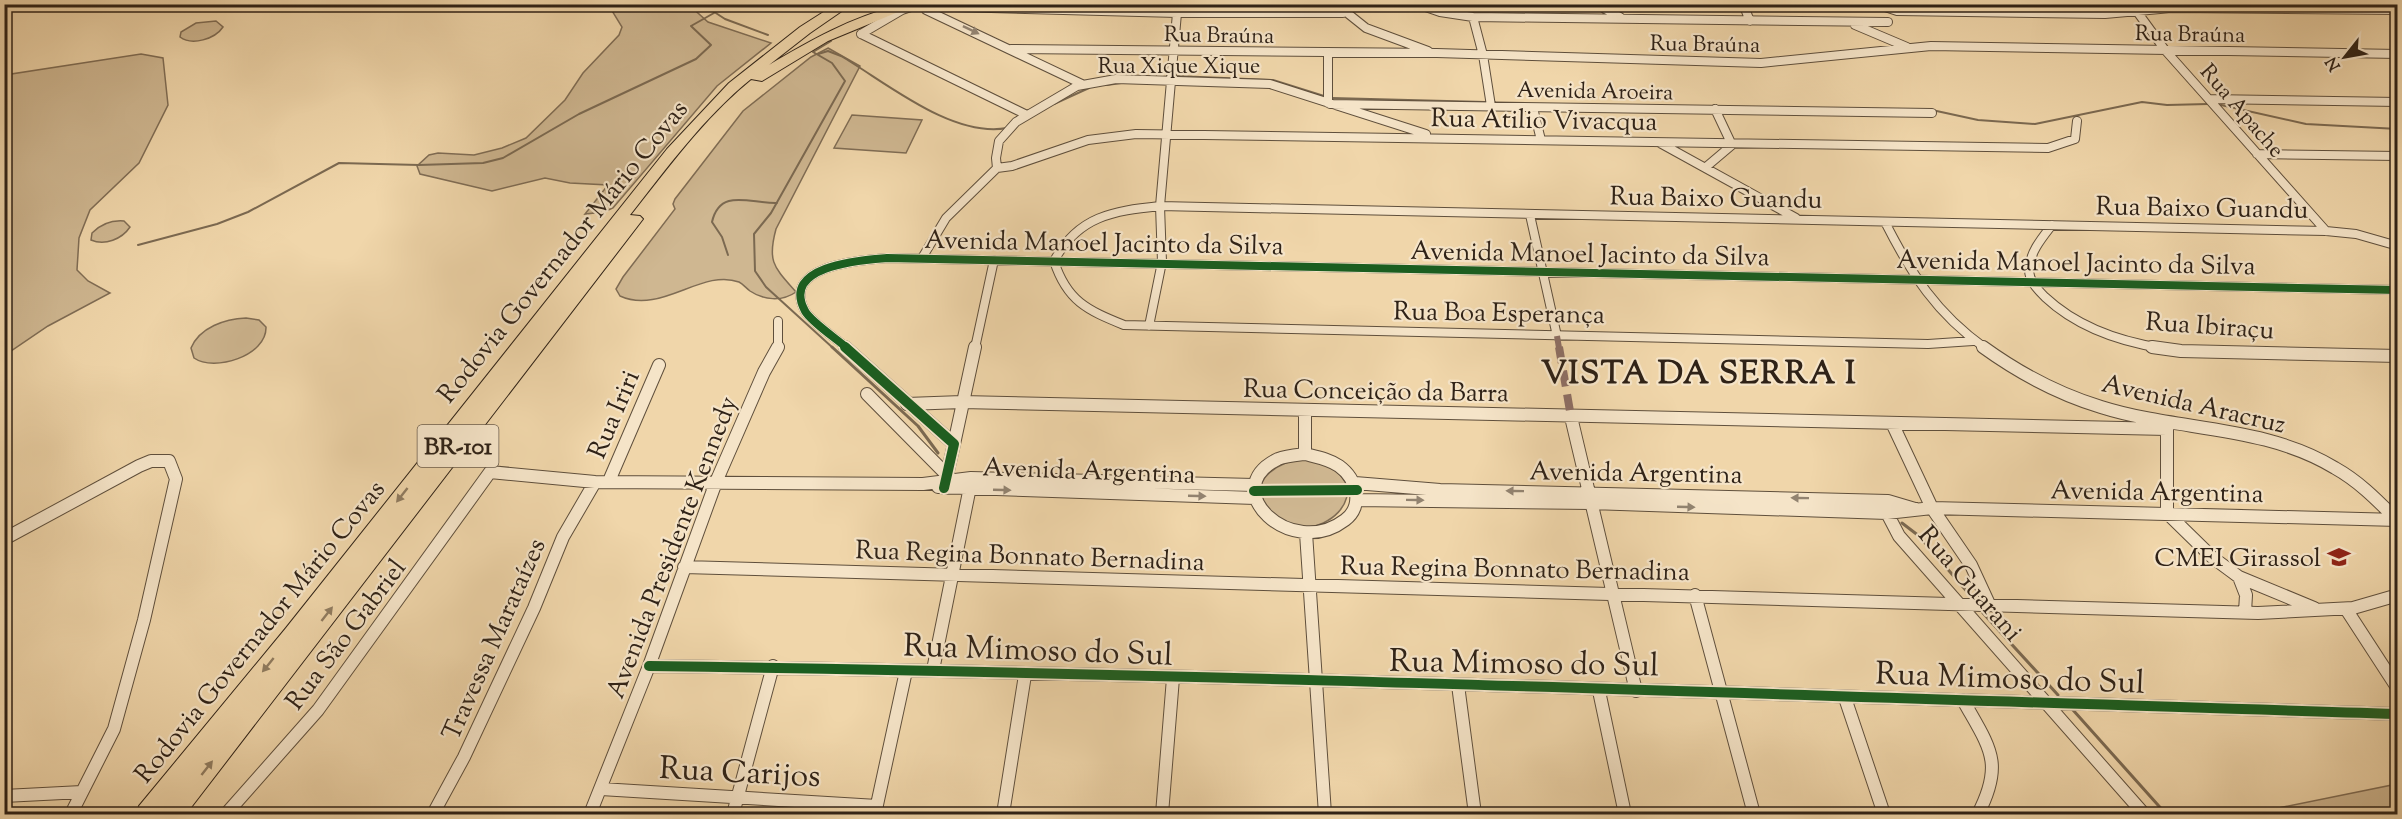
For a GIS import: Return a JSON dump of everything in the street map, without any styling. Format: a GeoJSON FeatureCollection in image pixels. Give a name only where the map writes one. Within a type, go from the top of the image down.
{"type":"FeatureCollection","features":[{"type":"Feature","properties":{"kind":"main road"},"geometry":{"type":"LineString","coordinates":[[809,32],[823,4]]}},
{"type":"Feature","properties":{"kind":"main road","name":"Rodovia Governador Mário Covas"},"geometry":{"type":"LineString","coordinates":[[147,814],[293,634],[672,152],[734,86],[846,4]]}},
{"type":"Feature","properties":{"kind":"main road","name":"Rodovia Governador Mário Covas"},"geometry":{"type":"LineString","coordinates":[[809,32],[860,4]]}},
{"type":"Feature","properties":{"kind":"main road"},"geometry":{"type":"LineString","coordinates":[[786,49],[809,32],[865,20],[895,8]]}},
{"type":"Feature","properties":{"kind":"main road","name":"Rodovia Governador Mário Covas"},"geometry":{"type":"LineString","coordinates":[[172,814],[677,165],[749,82],[786,49]]}},
{"type":"Feature","properties":{"kind":"street"},"geometry":{"type":"LineString","coordinates":[[1336,4],[1343,14]]}},
{"type":"Feature","properties":{"kind":"street"},"geometry":{"type":"LineString","coordinates":[[1417,4],[1440,12],[1473,17],[1888,22],[1876,4]]}},
{"type":"Feature","properties":{"kind":"street"},"geometry":{"type":"LineString","coordinates":[[1596,4],[1625,19]]}},
{"type":"Feature","properties":{"kind":"street"},"geometry":{"type":"LineString","coordinates":[[1743,4],[1750,21]]}},
{"type":"Feature","properties":{"kind":"street"},"geometry":{"type":"LineString","coordinates":[[1876,4],[1897,11],[2106,14],[2134,7],[2397,9]]}},
{"type":"Feature","properties":{"kind":"street"},"geometry":{"type":"LineString","coordinates":[[1027,115],[861,34],[895,8],[919,5],[1118,8],[1177,13],[1343,14],[1397,41],[1437,53]]}},
{"type":"Feature","properties":{"kind":"street"},"geometry":{"type":"LineString","coordinates":[[919,5],[942,16],[944,6]]}},
{"type":"Feature","properties":{"kind":"street","name":"Rua Apache"},"geometry":{"type":"LineString","coordinates":[[2134,7],[2165,50],[2326,231]]}},
{"type":"Feature","properties":{"kind":"street"},"geometry":{"type":"LineString","coordinates":[[1149,326],[1162,262],[1160,206],[1177,13]]}},
{"type":"Feature","properties":{"kind":"street","name":"Rua Braúna"},"geometry":{"type":"LineString","coordinates":[[942,16],[1011,49],[1030,54],[1174,51],[1328,54],[1437,53],[1761,63],[1907,47],[2397,54]]}},
{"type":"Feature","properties":{"kind":"street"},"geometry":{"type":"LineString","coordinates":[[1473,17],[1483,55],[1490,103]]}},
{"type":"Feature","properties":{"kind":"street"},"geometry":{"type":"LineString","coordinates":[[1849,23],[1907,47]]}},
{"type":"Feature","properties":{"kind":"street"},"geometry":{"type":"LineString","coordinates":[[1030,54],[1082,84]]}},
{"type":"Feature","properties":{"kind":"street"},"geometry":{"type":"LineString","coordinates":[[1328,54],[1329,104]]}},
{"type":"Feature","properties":{"kind":"street","name":"Rua Xique Xique"},"geometry":{"type":"LineString","coordinates":[[997,168],[994,154],[997,141],[1027,115],[1082,84],[1172,80],[1268,84],[1388,124],[1445,138]]}},
{"type":"Feature","properties":{"kind":"street"},"geometry":{"type":"LineString","coordinates":[[2209,99],[2397,102]]}},
{"type":"Feature","properties":{"kind":"street","name":"Avenida Aroeira"},"geometry":{"type":"LineString","coordinates":[[1329,104],[1490,103],[1533,108],[1932,113]]}},
{"type":"Feature","properties":{"kind":"street"},"geometry":{"type":"LineString","coordinates":[[1533,108],[1541,140]]}},
{"type":"Feature","properties":{"kind":"street"},"geometry":{"type":"LineString","coordinates":[[1706,167],[1732,145],[1715,109]]}},
{"type":"Feature","properties":{"kind":"street","name":"Rua Atilio Vivacqua"},"geometry":{"type":"LineString","coordinates":[[997,168],[1012,166],[1088,140],[1166,134],[1656,141],[1732,145],[2048,148],[2075,139],[2078,131],[2077,121]]}},
{"type":"Feature","properties":{"kind":"street"},"geometry":{"type":"LineString","coordinates":[[1656,141],[1799,220]]}},
{"type":"Feature","properties":{"kind":"street"},"geometry":{"type":"LineString","coordinates":[[2257,154],[2397,156]]}},
{"type":"Feature","properties":{"kind":"street"},"geometry":{"type":"LineString","coordinates":[[922,258],[946,218],[997,168]]}},
{"type":"Feature","properties":{"kind":"street","name":"Rua Baixo Guandu"},"geometry":{"type":"LineString","coordinates":[[1054,261],[1071,234],[1097,217],[1124,209],[1160,206],[2326,231],[2356,234],[2397,246]]}},
{"type":"Feature","properties":{"kind":"street"},"geometry":{"type":"LineString","coordinates":[[1530,215],[1557,336]]}},
{"type":"Feature","properties":{"kind":"street","name":"Avenida Aracruz"},"geometry":{"type":"LineString","coordinates":[[1885,222],[1916,280],[1973,341],[2016,368],[2080,400],[2104,408],[2167,424],[2236,432],[2300,451],[2355,480],[2397,520]]}},
{"type":"Feature","properties":{"kind":"street"},"geometry":{"type":"LineString","coordinates":[[2032,283],[2029,271],[2035,248],[2052,225]]}},
{"type":"Feature","properties":{"kind":"street","name":"Avenida Manoel Jacinto da Silva"},"geometry":{"type":"LineString","coordinates":[[907,404],[805,311],[800,299],[802,290],[810,278],[839,262],[922,258],[1162,262],[1545,274],[2397,290]]}},
{"type":"Feature","properties":{"kind":"street"},"geometry":{"type":"LineString","coordinates":[[945,481],[994,260]]}},
{"type":"Feature","properties":{"kind":"street","name":"Rua Boa Esperança"},"geometry":{"type":"LineString","coordinates":[[1054,261],[1064,287],[1080,306],[1124,324],[1928,344],[1973,341]]}},
{"type":"Feature","properties":{"kind":"street","name":"Rua Ibiraçu"},"geometry":{"type":"LineString","coordinates":[[2032,283],[2049,302],[2078,322],[2127,342],[2152,348],[2397,356]]}},
{"type":"Feature","properties":{"kind":"street","name":"Avenida Presidente Kennedy"},"geometry":{"type":"LineString","coordinates":[[590,814],[649,666],[717,482],[764,372],[778,348],[778,321]]}},
{"type":"Feature","properties":{"kind":"street","name":"Rua Iriri"},"geometry":{"type":"LineString","coordinates":[[609,482],[659,365]]}},
{"type":"Feature","properties":{"kind":"street"},"geometry":{"type":"LineString","coordinates":[[867,394],[945,481]]}},
{"type":"Feature","properties":{"kind":"street","name":"Rua Conceição da Barra"},"geometry":{"type":"LineString","coordinates":[[907,404],[962,402],[1892,423],[2167,424]]}},
{"type":"Feature","properties":{"kind":"street"},"geometry":{"type":"LineString","coordinates":[[907,404],[954,444]]}},
{"type":"Feature","properties":{"kind":"street"},"geometry":{"type":"LineString","coordinates":[[1305,411],[1305,453]]}},
{"type":"Feature","properties":{"kind":"street"},"geometry":{"type":"LineString","coordinates":[[1571,417],[1589,498],[1616,594],[1636,691]]}},
{"type":"Feature","properties":{"kind":"street"},"geometry":{"type":"LineString","coordinates":[[1892,423],[1932,508],[1971,565],[1989,604]]}},
{"type":"Feature","properties":{"kind":"street"},"geometry":{"type":"LineString","coordinates":[[2167,424],[2167,513],[2212,557],[2239,578],[2322,611]]}},
{"type":"Feature","properties":{"kind":"street"},"geometry":{"type":"LineString","coordinates":[[1305,453],[1332,460],[1346,470],[1355,483],[1357,500],[1353,512],[1342,523],[1326,531],[1306,533],[1287,529],[1270,521],[1259,508],[1255,498],[1254,485],[1259,473],[1270,462],[1286,455],[1305,453]]}},
{"type":"Feature","properties":{"kind":"street"},"geometry":{"type":"LineString","coordinates":[[4,539],[151,461],[169,461],[174,469],[176,478],[144,620],[114,729],[71,814]]}},
{"type":"Feature","properties":{"kind":"street","name":"Avenida Argentina"},"geometry":{"type":"LineString","coordinates":[[490,471],[595,482],[923,484],[945,481],[1255,498]]}},
{"type":"Feature","properties":{"kind":"street","name":"Rua São Gabriel"},"geometry":{"type":"LineString","coordinates":[[226,814],[318,710],[490,471]]}},
{"type":"Feature","properties":{"kind":"street","name":"Travessa Marataízes"},"geometry":{"type":"LineString","coordinates":[[433,814],[464,757],[534,608],[563,537],[595,482]]}},
{"type":"Feature","properties":{"kind":"street"},"geometry":{"type":"LineString","coordinates":[[933,670],[971,483]]}},
{"type":"Feature","properties":{"kind":"street","name":"Avenida Argentina"},"geometry":{"type":"LineString","coordinates":[[971,483],[1254,485]]}},
{"type":"Feature","properties":{"kind":"street","name":"Avenida Argentina"},"geometry":{"type":"LineString","coordinates":[[1355,483],[1408,489],[1887,513],[1932,508],[2397,520]]}},
{"type":"Feature","properties":{"kind":"street","name":"Avenida Argentina"},"geometry":{"type":"LineString","coordinates":[[1357,500],[1589,498],[1888,501],[1915,509]]}},
{"type":"Feature","properties":{"kind":"street","name":"Rua Guarani"},"geometry":{"type":"LineString","coordinates":[[1887,513],[1899,536],[2145,814]]}},
{"type":"Feature","properties":{"kind":"street"},"geometry":{"type":"LineString","coordinates":[[1306,533],[1307,585],[1317,684],[1325,814]]}},
{"type":"Feature","properties":{"kind":"street","name":"Rua Regina Bonnato Bernadina"},"geometry":{"type":"LineString","coordinates":[[684,567],[2245,612],[2346,609],[2384,602],[2397,595]]}},
{"type":"Feature","properties":{"kind":"street"},"geometry":{"type":"LineString","coordinates":[[2239,578],[2246,595],[2245,612]]}},
{"type":"Feature","properties":{"kind":"street"},"geometry":{"type":"LineString","coordinates":[[1695,595],[1719,693],[1754,814]]}},
{"type":"Feature","properties":{"kind":"street"},"geometry":{"type":"LineString","coordinates":[[2346,609],[2397,689]]}},
{"type":"Feature","properties":{"kind":"street","name":"Rua Mimoso do Sul"},"geometry":{"type":"LineString","coordinates":[[649,666],[933,670],[1317,684],[1458,685],[2397,714]]}},
{"type":"Feature","properties":{"kind":"street"},"geometry":{"type":"LineString","coordinates":[[733,814],[773,666]]}},
{"type":"Feature","properties":{"kind":"street"},"geometry":{"type":"LineString","coordinates":[[876,810],[906,671]]}},
{"type":"Feature","properties":{"kind":"street"},"geometry":{"type":"LineString","coordinates":[[1004,814],[1025,675]]}},
{"type":"Feature","properties":{"kind":"street"},"geometry":{"type":"LineString","coordinates":[[1162,814],[1173,678]]}},
{"type":"Feature","properties":{"kind":"street"},"geometry":{"type":"LineString","coordinates":[[1458,685],[1475,814]]}},
{"type":"Feature","properties":{"kind":"street"},"geometry":{"type":"LineString","coordinates":[[1599,691],[1625,814]]}},
{"type":"Feature","properties":{"kind":"street"},"geometry":{"type":"LineString","coordinates":[[1845,698],[1884,814]]}},
{"type":"Feature","properties":{"kind":"street"},"geometry":{"type":"LineString","coordinates":[[1963,700],[1988,748],[1994,765],[1994,778],[1978,814]]}},
{"type":"Feature","properties":{"kind":"street","name":"Rua Carijos"},"geometry":{"type":"LineString","coordinates":[[601,789],[876,810]]}},
{"type":"Feature","properties":{"kind":"street"},"geometry":{"type":"LineString","coordinates":[[4,796],[82,792]]}},
{"type":"Feature","properties":{"kind":"shaded area"},"geometry":{"type":"Polygon","coordinates":[[[601,5],[664,5],[669,8],[689,5],[708,22],[771,43],[717,86],[613,208],[604,212],[585,214],[608,185],[570,183],[545,178],[492,191],[420,174],[417,166],[429,155],[438,153],[474,155],[502,148],[526,138],[565,100],[583,73],[619,35],[622,27],[611,9],[601,5]]]}},
{"type":"Feature","properties":{"kind":"shaded area"},"geometry":{"type":"Polygon","coordinates":[[[1914,5],[2096,5],[2070,10],[1914,5]]]}},
{"type":"Feature","properties":{"kind":"shaded area"},"geometry":{"type":"Polygon","coordinates":[[[216,21],[223,27],[209,38],[191,41],[180,37],[181,32],[196,23],[216,21]]]}},
{"type":"Feature","properties":{"kind":"shaded area"},"geometry":{"type":"Polygon","coordinates":[[[828,48],[860,66],[776,229],[772,249],[774,264],[796,292],[785,297],[767,298],[755,294],[739,282],[725,279],[696,285],[651,300],[635,300],[620,296],[616,289],[623,277],[675,209],[673,204],[675,199],[743,111],[811,57],[828,48]]]}},
{"type":"Feature","properties":{"kind":"shaded area"},"geometry":{"type":"Polygon","coordinates":[[[141,54],[163,58],[168,105],[139,163],[90,210],[79,238],[77,270],[88,281],[110,293],[48,326],[5,355],[5,75],[141,54]]]}},
{"type":"Feature","properties":{"kind":"shaded area"},"geometry":{"type":"Polygon","coordinates":[[[852,115],[922,120],[906,153],[834,148],[852,115]]]}},
{"type":"Feature","properties":{"kind":"shaded area"},"geometry":{"type":"Polygon","coordinates":[[[124,221],[130,227],[118,238],[107,242],[91,240],[92,233],[103,225],[124,221]]]}},
{"type":"Feature","properties":{"kind":"shaded area"},"geometry":{"type":"Polygon","coordinates":[[[246,318],[259,320],[266,327],[264,337],[249,353],[226,362],[203,362],[194,358],[191,348],[200,335],[222,322],[246,318]]]}},
{"type":"Feature","properties":{"kind":"shaded area"},"geometry":{"type":"Polygon","coordinates":[[[1302,459],[1331,468],[1345,482],[1347,498],[1338,512],[1323,523],[1304,527],[1284,522],[1266,506],[1261,496],[1263,480],[1269,473],[1284,464],[1302,459]]]}},
{"type":"Feature","properties":{"kind":"shaded area"},"geometry":{"type":"Polygon","coordinates":[[[2397,784],[2397,814],[2249,814],[2397,784]]]}},
{"type":"Feature","properties":{"kind":"waterway"},"geometry":{"type":"LineString","coordinates":[[702,4],[725,19],[768,35]]}},
{"type":"Feature","properties":{"kind":"waterway"},"geometry":{"type":"LineString","coordinates":[[138,245],[217,224],[248,212],[339,163],[419,165],[483,163],[503,158],[579,114],[696,59],[711,45],[691,26],[714,13]]}},
{"type":"Feature","properties":{"kind":"waterway"},"geometry":{"type":"LineString","coordinates":[[777,203],[845,81],[832,63],[813,52],[831,41]]}},
{"type":"Feature","properties":{"kind":"waterway"},"geometry":{"type":"LineString","coordinates":[[818,54],[828,51],[841,56],[942,117],[964,125],[986,129],[1007,128]]}},
{"type":"Feature","properties":{"kind":"waterway"},"geometry":{"type":"LineString","coordinates":[[1176,76],[1273,80],[1324,96]]}},
{"type":"Feature","properties":{"kind":"waterway"},"geometry":{"type":"LineString","coordinates":[[1107,85],[1121,83]]}},
{"type":"Feature","properties":{"kind":"waterway"},"geometry":{"type":"LineString","coordinates":[[1054,104],[1089,88]]}},
{"type":"Feature","properties":{"kind":"waterway"},"geometry":{"type":"LineString","coordinates":[[1332,98],[1485,102]]}},
{"type":"Feature","properties":{"kind":"waterway"},"geometry":{"type":"LineString","coordinates":[[1932,110],[1978,120],[2035,124],[2142,102],[2167,105],[2208,104]]}},
{"type":"Feature","properties":{"kind":"waterway"},"geometry":{"type":"LineString","coordinates":[[2221,105],[2306,124],[2398,129]]}},
{"type":"Feature","properties":{"kind":"waterway"},"geometry":{"type":"LineString","coordinates":[[728,255],[722,237],[712,222],[716,211],[722,204],[738,200],[777,203]]}},
{"type":"Feature","properties":{"kind":"waterway"},"geometry":{"type":"LineString","coordinates":[[777,203],[754,234],[755,271],[766,287],[833,348]]}},
{"type":"Feature","properties":{"kind":"waterway"},"geometry":{"type":"LineString","coordinates":[[832,347],[918,426],[938,453]]}},
{"type":"Feature","properties":{"kind":"waterway"},"geometry":{"type":"LineString","coordinates":[[1902,523],[1919,536],[1970,595]]}},
{"type":"Feature","properties":{"kind":"waterway"},"geometry":{"type":"LineString","coordinates":[[1983,613],[2058,695]]}},
{"type":"Feature","properties":{"kind":"waterway"},"geometry":{"type":"LineString","coordinates":[[2073,710],[2166,814]]}},
{"type":"Feature","properties":{"kind":"marked path"},"geometry":{"type":"LineString","coordinates":[[1557,336],[1571,417]]}},
{"type":"Feature","properties":{"kind":"cycle path"},"geometry":{"type":"LineString","coordinates":[[944,488],[954,444],[805,311],[802,292],[808,278],[823,269],[842,263],[865,260],[922,258],[2398,290]]}},
{"type":"Feature","properties":{"kind":"cycle path"},"geometry":{"type":"LineString","coordinates":[[1254,491],[1357,490]]}},
{"type":"Feature","properties":{"kind":"cycle path"},"geometry":{"type":"LineString","coordinates":[[649,666],[933,670],[1025,675],[1458,685],[2398,714]]}},
{"type":"Feature","properties":{"kind":"place","name":"CMEI Girassol"},"geometry":{"type":"Point","coordinates":[2339,557]}},
{"type":"Feature","properties":{"kind":"district","name":"VISTA DA SERRA I"},"geometry":{"type":"Point","coordinates":[1699,372]}}]}
